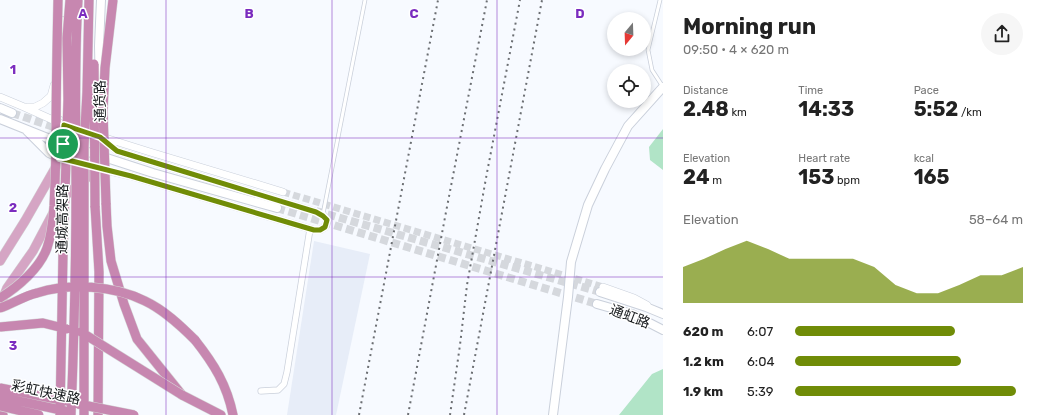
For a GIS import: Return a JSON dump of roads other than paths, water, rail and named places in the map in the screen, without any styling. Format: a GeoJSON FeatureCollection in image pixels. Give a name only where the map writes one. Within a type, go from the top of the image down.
{"type":"FeatureCollection","features":[{"type":"Feature","properties":{"kind":"highway"},"geometry":{"type":"LineString","coordinates":[[0,298],[29,275],[47,249],[52,232],[55,183],[58,0]]}},
{"type":"Feature","properties":{"kind":"highway"},"geometry":{"type":"LineString","coordinates":[[60,415],[68,100],[67,38],[70,0]]}},
{"type":"Feature","properties":{"kind":"highway","name":"通城高架路"},"geometry":{"type":"LineString","coordinates":[[71,415],[74,358],[76,29],[78,0]]}},
{"type":"Feature","properties":{"kind":"highway"},"geometry":{"type":"LineString","coordinates":[[90,0],[93,14],[95,206],[99,272],[98,415]]}},
{"type":"Feature","properties":{"kind":"highway","name":"通城高架路"},"geometry":{"type":"LineString","coordinates":[[85,415],[84,146],[90,0]]}},
{"type":"Feature","properties":{"kind":"highway"},"geometry":{"type":"LineString","coordinates":[[113,0],[105,68],[103,111],[107,226],[111,261],[124,304],[137,339],[182,395]]}},
{"type":"Feature","properties":{"kind":"highway"},"geometry":{"type":"LineString","coordinates":[[95,182],[107,226]]}},
{"type":"Feature","properties":{"kind":"highway"},"geometry":{"type":"LineString","coordinates":[[0,307],[36,293],[65,288],[92,287],[108,289],[126,293],[145,301],[180,325],[195,340],[207,356],[223,383],[229,398],[233,415]]}},
{"type":"Feature","properties":{"kind":"highway"},"geometry":{"type":"LineString","coordinates":[[0,327],[42,323],[81,333],[182,395],[222,415]]}},
{"type":"Feature","properties":{"kind":"highway"},"geometry":{"type":"LineString","coordinates":[[0,388],[134,415]]}},
{"type":"Feature","properties":{"kind":"highway","name":"彩虹快速路"},"geometry":{"type":"LineString","coordinates":[[0,397],[85,415]]}},
{"type":"Feature","properties":{"kind":"highway","name":"彩虹快速路"},"geometry":{"type":"LineString","coordinates":[[0,406],[38,415]]}},
{"type":"Feature","properties":{"kind":"main road"},"geometry":{"type":"LineString","coordinates":[[0,261],[60,158],[62,151],[64,125],[62,0]]}},
{"type":"Feature","properties":{"kind":"main road","name":"通货路"},"geometry":{"type":"LineString","coordinates":[[101,0],[99,46],[101,165]]}},
{"type":"Feature","properties":{"kind":"main road"},"geometry":{"type":"LineString","coordinates":[[553,415],[571,262],[588,205],[628,126],[663,87]]}},
{"type":"Feature","properties":{"kind":"main road"},"geometry":{"type":"LineString","coordinates":[[0,108],[12,113]]}},
{"type":"Feature","properties":{"kind":"main road"},"geometry":{"type":"LineString","coordinates":[[0,119],[63,144],[101,165]]}},
{"type":"Feature","properties":{"kind":"main road"},"geometry":{"type":"LineString","coordinates":[[25,129],[49,153],[60,158],[101,165]]}},
{"type":"Feature","properties":{"kind":"main road"},"geometry":{"type":"LineString","coordinates":[[0,307],[7,288],[33,251],[60,200],[101,165],[111,160],[277,208]]}},
{"type":"Feature","properties":{"kind":"main road","name":"通虹路"},"geometry":{"type":"LineString","coordinates":[[601,290],[663,314]]}},
{"type":"Feature","properties":{"kind":"main road","name":"通虹路"},"geometry":{"type":"LineString","coordinates":[[597,304],[632,314],[663,330]]}},
{"type":"Feature","properties":{"kind":"main road"},"geometry":{"type":"LineString","coordinates":[[0,406],[18,415]]}},
{"type":"Feature","properties":{"kind":"street"},"geometry":{"type":"LineString","coordinates":[[24,107],[35,108],[51,96],[62,52]]}},
{"type":"Feature","properties":{"kind":"street"},"geometry":{"type":"LineString","coordinates":[[0,97],[64,125],[282,192]]}},
{"type":"Feature","properties":{"kind":"street"},"geometry":{"type":"LineString","coordinates":[[100,137],[117,151],[323,216],[327,220],[325,227],[320,230],[314,230],[131,176],[101,165]]}},
{"type":"Feature","properties":{"kind":"street"},"geometry":{"type":"LineString","coordinates":[[111,160],[131,176]]}},
{"type":"Feature","properties":{"kind":"street"},"geometry":{"type":"LineString","coordinates":[[261,391],[278,390],[284,384],[288,372],[310,229]]}},
{"type":"Feature","properties":{"kind":"lane"},"geometry":{"type":"LineString","coordinates":[[323,216],[365,0]]}},
{"type":"Feature","properties":{"kind":"lane"},"geometry":{"type":"LineString","coordinates":[[660,0],[648,50],[652,70],[663,87]]}},
{"type":"Feature","properties":{"kind":"tunnel"},"geometry":{"type":"LineString","coordinates":[[12,113],[72,133]]}},
{"type":"Feature","properties":{"kind":"tunnel"},"geometry":{"type":"LineString","coordinates":[[283,192],[603,287]]}},
{"type":"Feature","properties":{"kind":"tunnel"},"geometry":{"type":"LineString","coordinates":[[277,208],[597,304]]}},
{"type":"Feature","properties":{"kind":"tunnel"},"geometry":{"type":"LineString","coordinates":[[316,211],[600,292]]}},
{"type":"Feature","properties":{"kind":"railway"},"geometry":{"type":"LineString","coordinates":[[359,415],[438,0]]}},
{"type":"Feature","properties":{"kind":"railway"},"geometry":{"type":"LineString","coordinates":[[408,415],[487,0]]}},
{"type":"Feature","properties":{"kind":"railway"},"geometry":{"type":"LineString","coordinates":[[450,415],[467,285],[520,0]]}},
{"type":"Feature","properties":{"kind":"railway"},"geometry":{"type":"LineString","coordinates":[[464,415],[542,0]]}}]}
